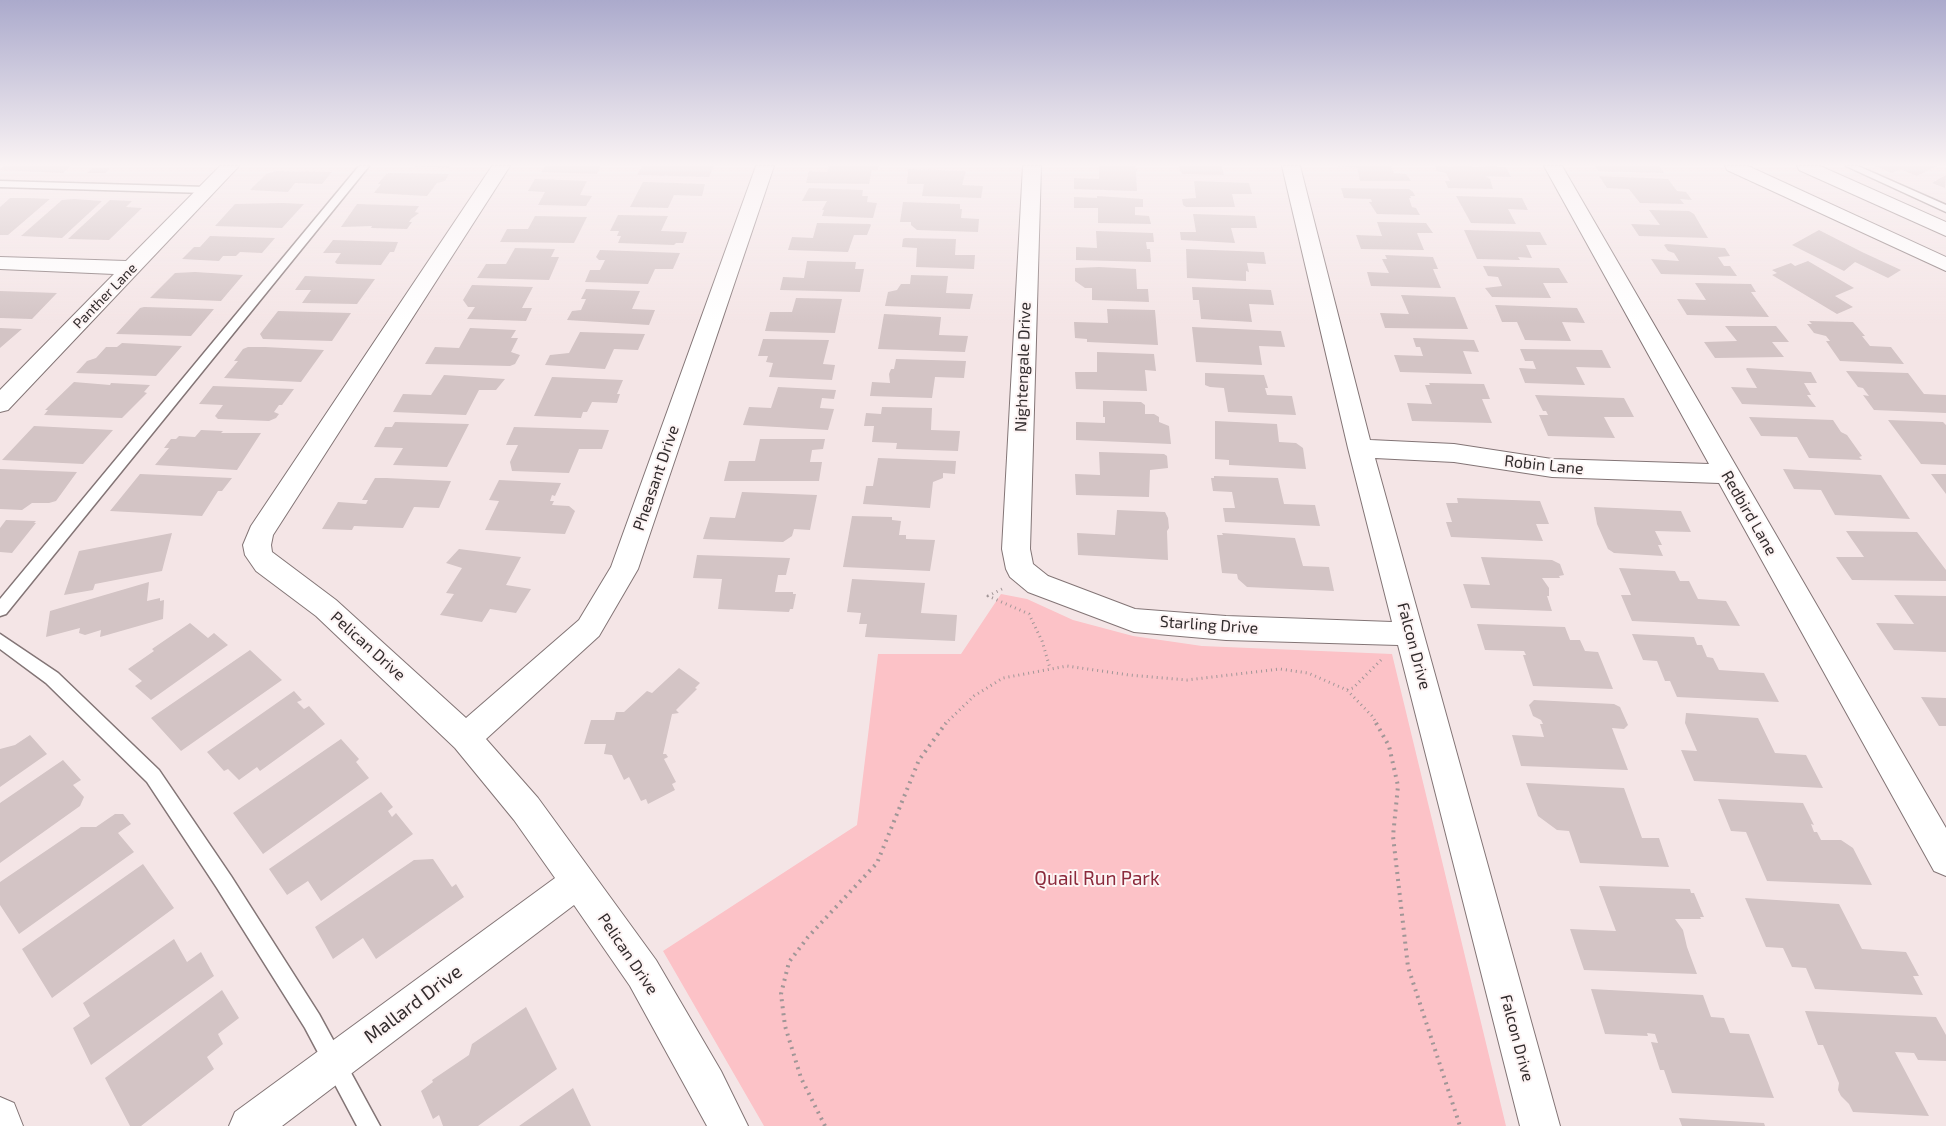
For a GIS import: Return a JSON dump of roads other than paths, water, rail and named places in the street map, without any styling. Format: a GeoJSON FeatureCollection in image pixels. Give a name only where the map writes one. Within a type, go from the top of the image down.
{"type":"FeatureCollection","features":[{"type":"Feature","properties":{"kind":"street","name":"Panther Lane"},"geometry":{"type":"LineString","coordinates":[[0,404],[179,219]]}},
{"type":"Feature","properties":{"kind":"street","name":"Pelican Drive"},"geometry":{"type":"LineString","coordinates":[[466,219],[260,533],[257,545],[259,555],[266,564],[326,608],[401,676],[466,738],[526,809],[643,973],[707,1085],[728,1126]]}},
{"type":"Feature","properties":{"kind":"street","name":"Pheasant Drive"},"geometry":{"type":"LineString","coordinates":[[466,738],[589,628],[624,569],[747,219]]}},
{"type":"Feature","properties":{"kind":"street","name":"Nightengale Drive"},"geometry":{"type":"LineString","coordinates":[[1024,573],[1016,549],[1030,219]]}},
{"type":"Feature","properties":{"kind":"street","name":"Falcon Drive"},"geometry":{"type":"LineString","coordinates":[[1304,219],[1360,448],[1411,634],[1540,1126]]}},
{"type":"Feature","properties":{"kind":"street","name":"Redbird Lane"},"geometry":{"type":"LineString","coordinates":[[1583,219],[1946,860]]}},
{"type":"Feature","properties":{"kind":"street"},"geometry":{"type":"LineString","coordinates":[[1847,219],[1946,265]]}},
{"type":"Feature","properties":{"kind":"street"},"geometry":{"type":"LineString","coordinates":[[1921,219],[1946,230]]}},
{"type":"Feature","properties":{"kind":"street"},"geometry":{"type":"LineString","coordinates":[[0,263],[132,268]]}},
{"type":"Feature","properties":{"kind":"street","name":"Robin Lane"},"geometry":{"type":"LineString","coordinates":[[1360,448],[1454,453],[1552,468],[1727,474]]}},
{"type":"Feature","properties":{"kind":"street","name":"Starling Drive"},"geometry":{"type":"LineString","coordinates":[[1024,573],[1038,584],[1134,620],[1226,628],[1411,634]]}},
{"type":"Feature","properties":{"kind":"street","name":"Mallard Drive"},"geometry":{"type":"LineString","coordinates":[[249,1126],[577,882]]}},
{"type":"Feature","properties":{"kind":"street"},"geometry":{"type":"LineString","coordinates":[[0,1117],[3,1126]]}},
{"type":"Feature","properties":{"kind":"lane"},"geometry":{"type":"LineString","coordinates":[[0,610],[321,219]]}},
{"type":"Feature","properties":{"kind":"lane"},"geometry":{"type":"LineString","coordinates":[[0,640],[52,678],[153,776],[224,882],[312,1021],[369,1126]]}},
{"type":"Feature","properties":{"kind":"park label","name":"Quail Run Park"},"geometry":{"type":"Point","coordinates":[1097,879]}}]}
